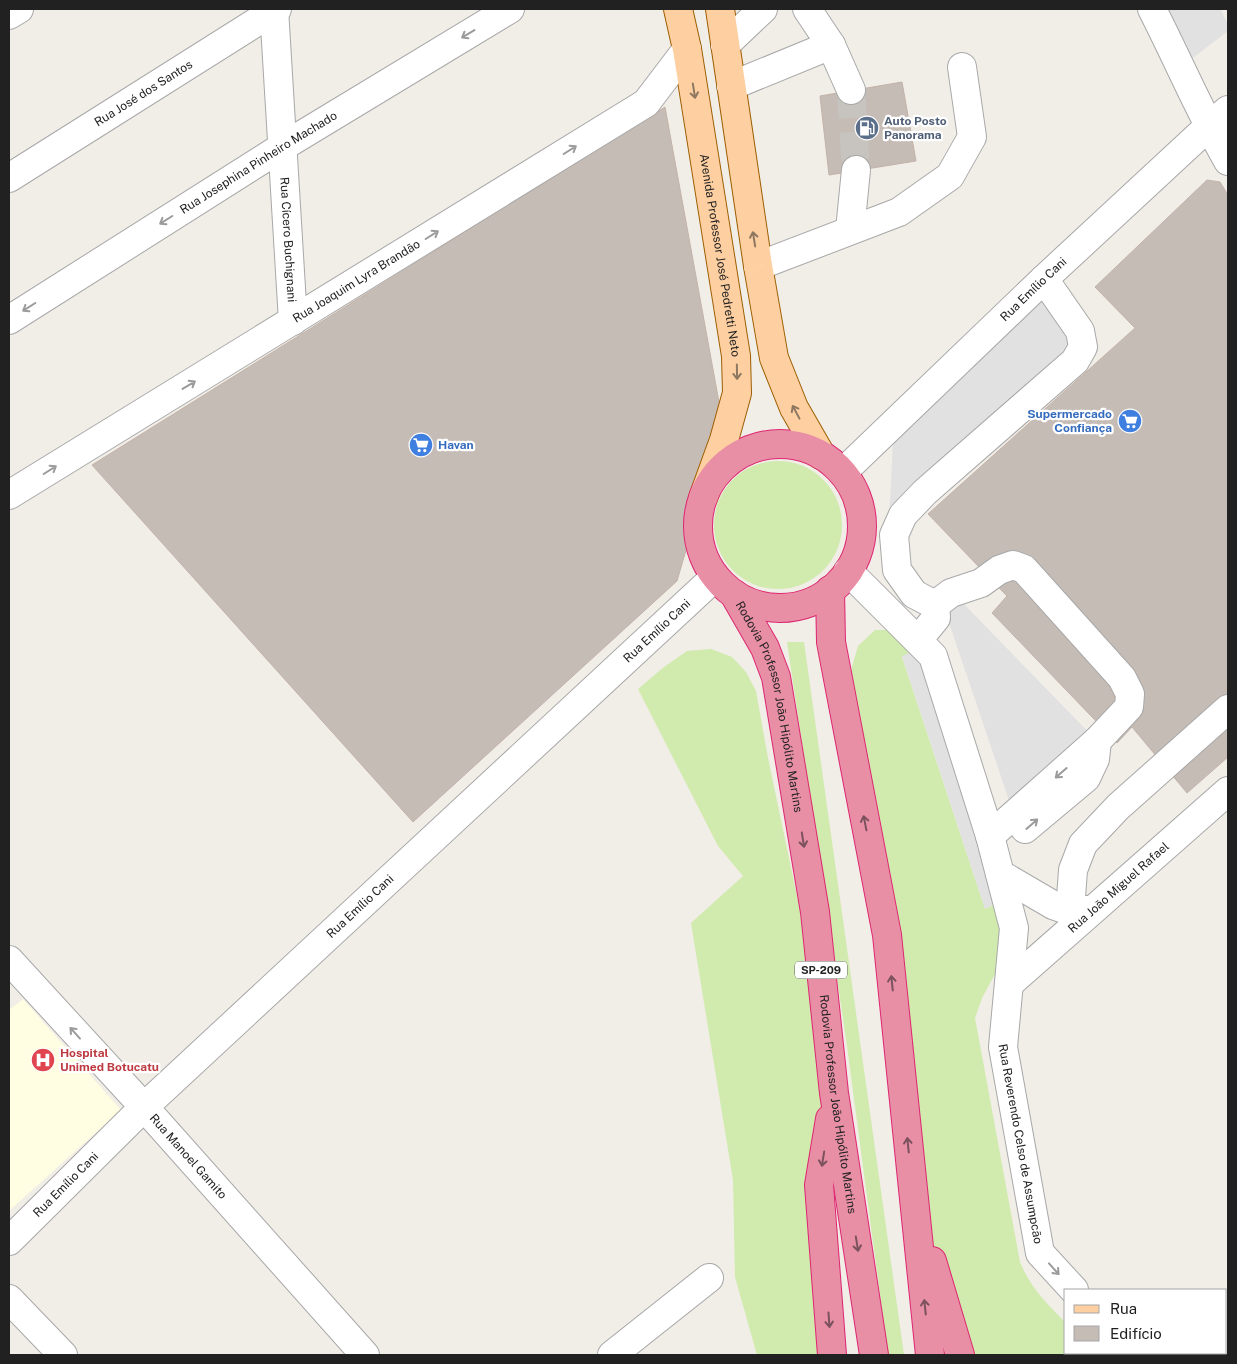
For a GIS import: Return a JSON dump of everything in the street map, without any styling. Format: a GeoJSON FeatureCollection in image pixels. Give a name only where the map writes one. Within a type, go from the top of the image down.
{"type":"FeatureCollection","features":[{"type":"Feature","properties":{"kind":"highway"},"geometry":{"type":"LineString","coordinates":[[765,445],[794,445],[821,455],[843,472],[857,497],[862,522],[859,548],[839,581],[808,603],[783,608],[757,605],[724,585],[702,554],[698,526],[703,498],[717,473],[727,463],[746,450],[765,445]]}},
{"type":"Feature","properties":{"kind":"highway"},"geometry":{"type":"LineString","coordinates":[[839,581],[831,642],[887,935],[930,1355]]}},
{"type":"Feature","properties":{"kind":"highway","name":"Rodovia Professor João Hipólito Martins"},"geometry":{"type":"LineString","coordinates":[[724,585],[765,648],[776,677],[814,912],[834,1093],[874,1355]]}},
{"type":"Feature","properties":{"kind":"highway"},"geometry":{"type":"LineString","coordinates":[[832,1355],[819,1186],[834,1093]]}},
{"type":"Feature","properties":{"kind":"highway"},"geometry":{"type":"LineString","coordinates":[[913,1196],[960,1355]]}},
{"type":"Feature","properties":{"kind":"main road","name":"Avenida Professor José Pedretti Neto"},"geometry":{"type":"LineString","coordinates":[[678,9],[687,49],[736,356],[737,393],[724,440],[703,498]]}},
{"type":"Feature","properties":{"kind":"main road"},"geometry":{"type":"LineString","coordinates":[[720,9],[730,86],[774,358],[794,408],[821,455]]}},
{"type":"Feature","properties":{"kind":"street"},"geometry":{"type":"LineString","coordinates":[[9,15],[20,9]]}},
{"type":"Feature","properties":{"kind":"street","name":"Rua Cícero Buchignani"},"geometry":{"type":"LineString","coordinates":[[275,9],[293,321]]}},
{"type":"Feature","properties":{"kind":"street","name":"Rua José dos Santos"},"geometry":{"type":"LineString","coordinates":[[9,178],[275,9]]}},
{"type":"Feature","properties":{"kind":"street","name":"Rua Josephina Pinheiro Machado"},"geometry":{"type":"LineString","coordinates":[[9,320],[282,147],[510,9]]}},
{"type":"Feature","properties":{"kind":"street"},"geometry":{"type":"LineString","coordinates":[[725,44],[763,9]]}},
{"type":"Feature","properties":{"kind":"street"},"geometry":{"type":"LineString","coordinates":[[808,9],[831,46],[851,90]]}},
{"type":"Feature","properties":{"kind":"street"},"geometry":{"type":"LineString","coordinates":[[1152,9],[1182,67],[1218,118],[1228,161]]}},
{"type":"Feature","properties":{"kind":"street"},"geometry":{"type":"LineString","coordinates":[[730,86],[831,46]]}},
{"type":"Feature","properties":{"kind":"street","name":"Rua Joaquim Lyra Brandão"},"geometry":{"type":"LineString","coordinates":[[9,495],[646,103],[687,49]]}},
{"type":"Feature","properties":{"kind":"street"},"geometry":{"type":"LineString","coordinates":[[758,266],[899,212],[950,176],[972,137],[962,66]]}},
{"type":"Feature","properties":{"kind":"street","name":"Rua Emílio Cani"},"geometry":{"type":"LineString","coordinates":[[843,472],[1044,279],[1218,118]]}},
{"type":"Feature","properties":{"kind":"street"},"geometry":{"type":"LineString","coordinates":[[850,230],[856,170]]}},
{"type":"Feature","properties":{"kind":"street"},"geometry":{"type":"LineString","coordinates":[[935,606],[914,594],[897,570],[894,535],[903,515],[925,492],[1075,361],[1083,347],[1080,331],[1044,279]]}},
{"type":"Feature","properties":{"kind":"street"},"geometry":{"type":"LineString","coordinates":[[935,606],[951,594],[980,583],[999,570],[1013,565],[1024,569],[1122,678],[1130,694],[1129,707],[1097,741],[1095,759],[1086,778],[995,855],[1053,905],[1081,911],[1073,870],[1083,844],[1118,807],[1228,709]]}},
{"type":"Feature","properties":{"kind":"street","name":"Rua Reverendo Celso de Assumpcão"},"geometry":{"type":"LineString","coordinates":[[839,581],[918,640],[933,656],[995,855],[1014,928],[1003,1047],[1040,1253],[1073,1289]]}},
{"type":"Feature","properties":{"kind":"street","name":"Rua Emílio Cani"},"geometry":{"type":"LineString","coordinates":[[9,1241],[144,1107],[724,585]]}},
{"type":"Feature","properties":{"kind":"street"},"geometry":{"type":"LineString","coordinates":[[918,640],[936,618],[935,606]]}},
{"type":"Feature","properties":{"kind":"street","name":"Rua João Miguel Rafael"},"geometry":{"type":"LineString","coordinates":[[1009,984],[1081,911],[1228,791]]}},
{"type":"Feature","properties":{"kind":"street","name":"Rua Manoel Gamito"},"geometry":{"type":"LineString","coordinates":[[9,960],[144,1107],[365,1355]]}},
{"type":"Feature","properties":{"kind":"street"},"geometry":{"type":"LineString","coordinates":[[612,1355],[709,1278]]}},
{"type":"Feature","properties":{"kind":"street"},"geometry":{"type":"LineString","coordinates":[[9,1299],[63,1355]]}},
{"type":"Feature","properties":{"kind":"shaded area"},"geometry":{"type":"Polygon","coordinates":[[[1152,9],[1220,9],[1228,24],[1228,31],[1181,67],[1152,9]]]}},
{"type":"Feature","properties":{"kind":"shaded area"},"geometry":{"type":"Polygon","coordinates":[[[1047,294],[1072,340],[1066,359],[889,521],[893,443],[1047,294]]]}},
{"type":"Feature","properties":{"kind":"shaded area"},"geometry":{"type":"Polygon","coordinates":[[[959,599],[1097,741],[1014,815],[943,605],[959,599]]]}},
{"type":"Feature","properties":{"kind":"shaded area"},"geometry":{"type":"Polygon","coordinates":[[[916,650],[1001,901],[985,909],[902,656],[916,650]]]}},
{"type":"Feature","properties":{"kind":"shaded area","name":"Hospital Unimed Botucatu"},"geometry":{"type":"Polygon","coordinates":[[[23,999],[121,1110],[9,1211],[9,1010],[23,999]]]}},
{"type":"Feature","properties":{"kind":"green space"},"geometry":{"type":"Polygon","coordinates":[[[778,461],[802,466],[823,480],[837,501],[842,525],[837,549],[823,570],[802,584],[778,589],[754,584],[733,570],[719,549],[714,525],[719,501],[733,480],[754,466],[778,461]]]}},
{"type":"Feature","properties":{"kind":"green space"},"geometry":{"type":"Polygon","coordinates":[[[875,630],[896,630],[916,650],[902,657],[985,909],[1001,901],[1001,963],[982,998],[975,1018],[1020,1262],[1034,1287],[1064,1321],[1064,1354],[1097,1355],[949,1355],[907,1142],[850,674],[858,646],[875,630]]]}},
{"type":"Feature","properties":{"kind":"green space"},"geometry":{"type":"Polygon","coordinates":[[[787,642],[804,642],[904,1355],[888,1355],[847,1046],[787,642]]]}},
{"type":"Feature","properties":{"kind":"green space"},"geometry":{"type":"Polygon","coordinates":[[[711,649],[732,657],[746,672],[756,691],[802,920],[828,1120],[837,1355],[757,1355],[735,1277],[733,1180],[691,923],[743,876],[718,846],[638,689],[687,651],[711,649]]]}},
{"type":"Feature","properties":{"kind":"building","name":"Auto Posto Panorama"},"geometry":{"type":"Polygon","coordinates":[[[902,82],[916,161],[829,175],[820,96],[902,82]]]}},
{"type":"Feature","properties":{"kind":"building","name":"Havan"},"geometry":{"type":"Polygon","coordinates":[[[665,107],[723,424],[677,581],[413,822],[92,465],[665,107]]]}},
{"type":"Feature","properties":{"kind":"building","name":"Supermercado Confiança"},"geometry":{"type":"Polygon","coordinates":[[[1207,180],[1220,182],[1228,195],[1228,757],[1187,793],[1132,727],[1117,743],[992,613],[1007,596],[928,514],[1135,328],[1095,287],[1207,180]]]}},
{"type":"Feature","properties":{"kind":"tunnel"},"geometry":{"type":"LineString","coordinates":[[851,90],[856,170]]}},
{"type":"Feature","properties":{"kind":"place","name":"Auto Posto Panorama"},"geometry":{"type":"Point","coordinates":[867,128]}},
{"type":"Feature","properties":{"kind":"place","name":"Supermercado Confiança"},"geometry":{"type":"Point","coordinates":[1130,421]}},
{"type":"Feature","properties":{"kind":"place","name":"Havan"},"geometry":{"type":"Point","coordinates":[421,445]}},
{"type":"Feature","properties":{"kind":"place","name":"Hospital Unimed Botucatu"},"geometry":{"type":"Point","coordinates":[43,1060]}}]}
